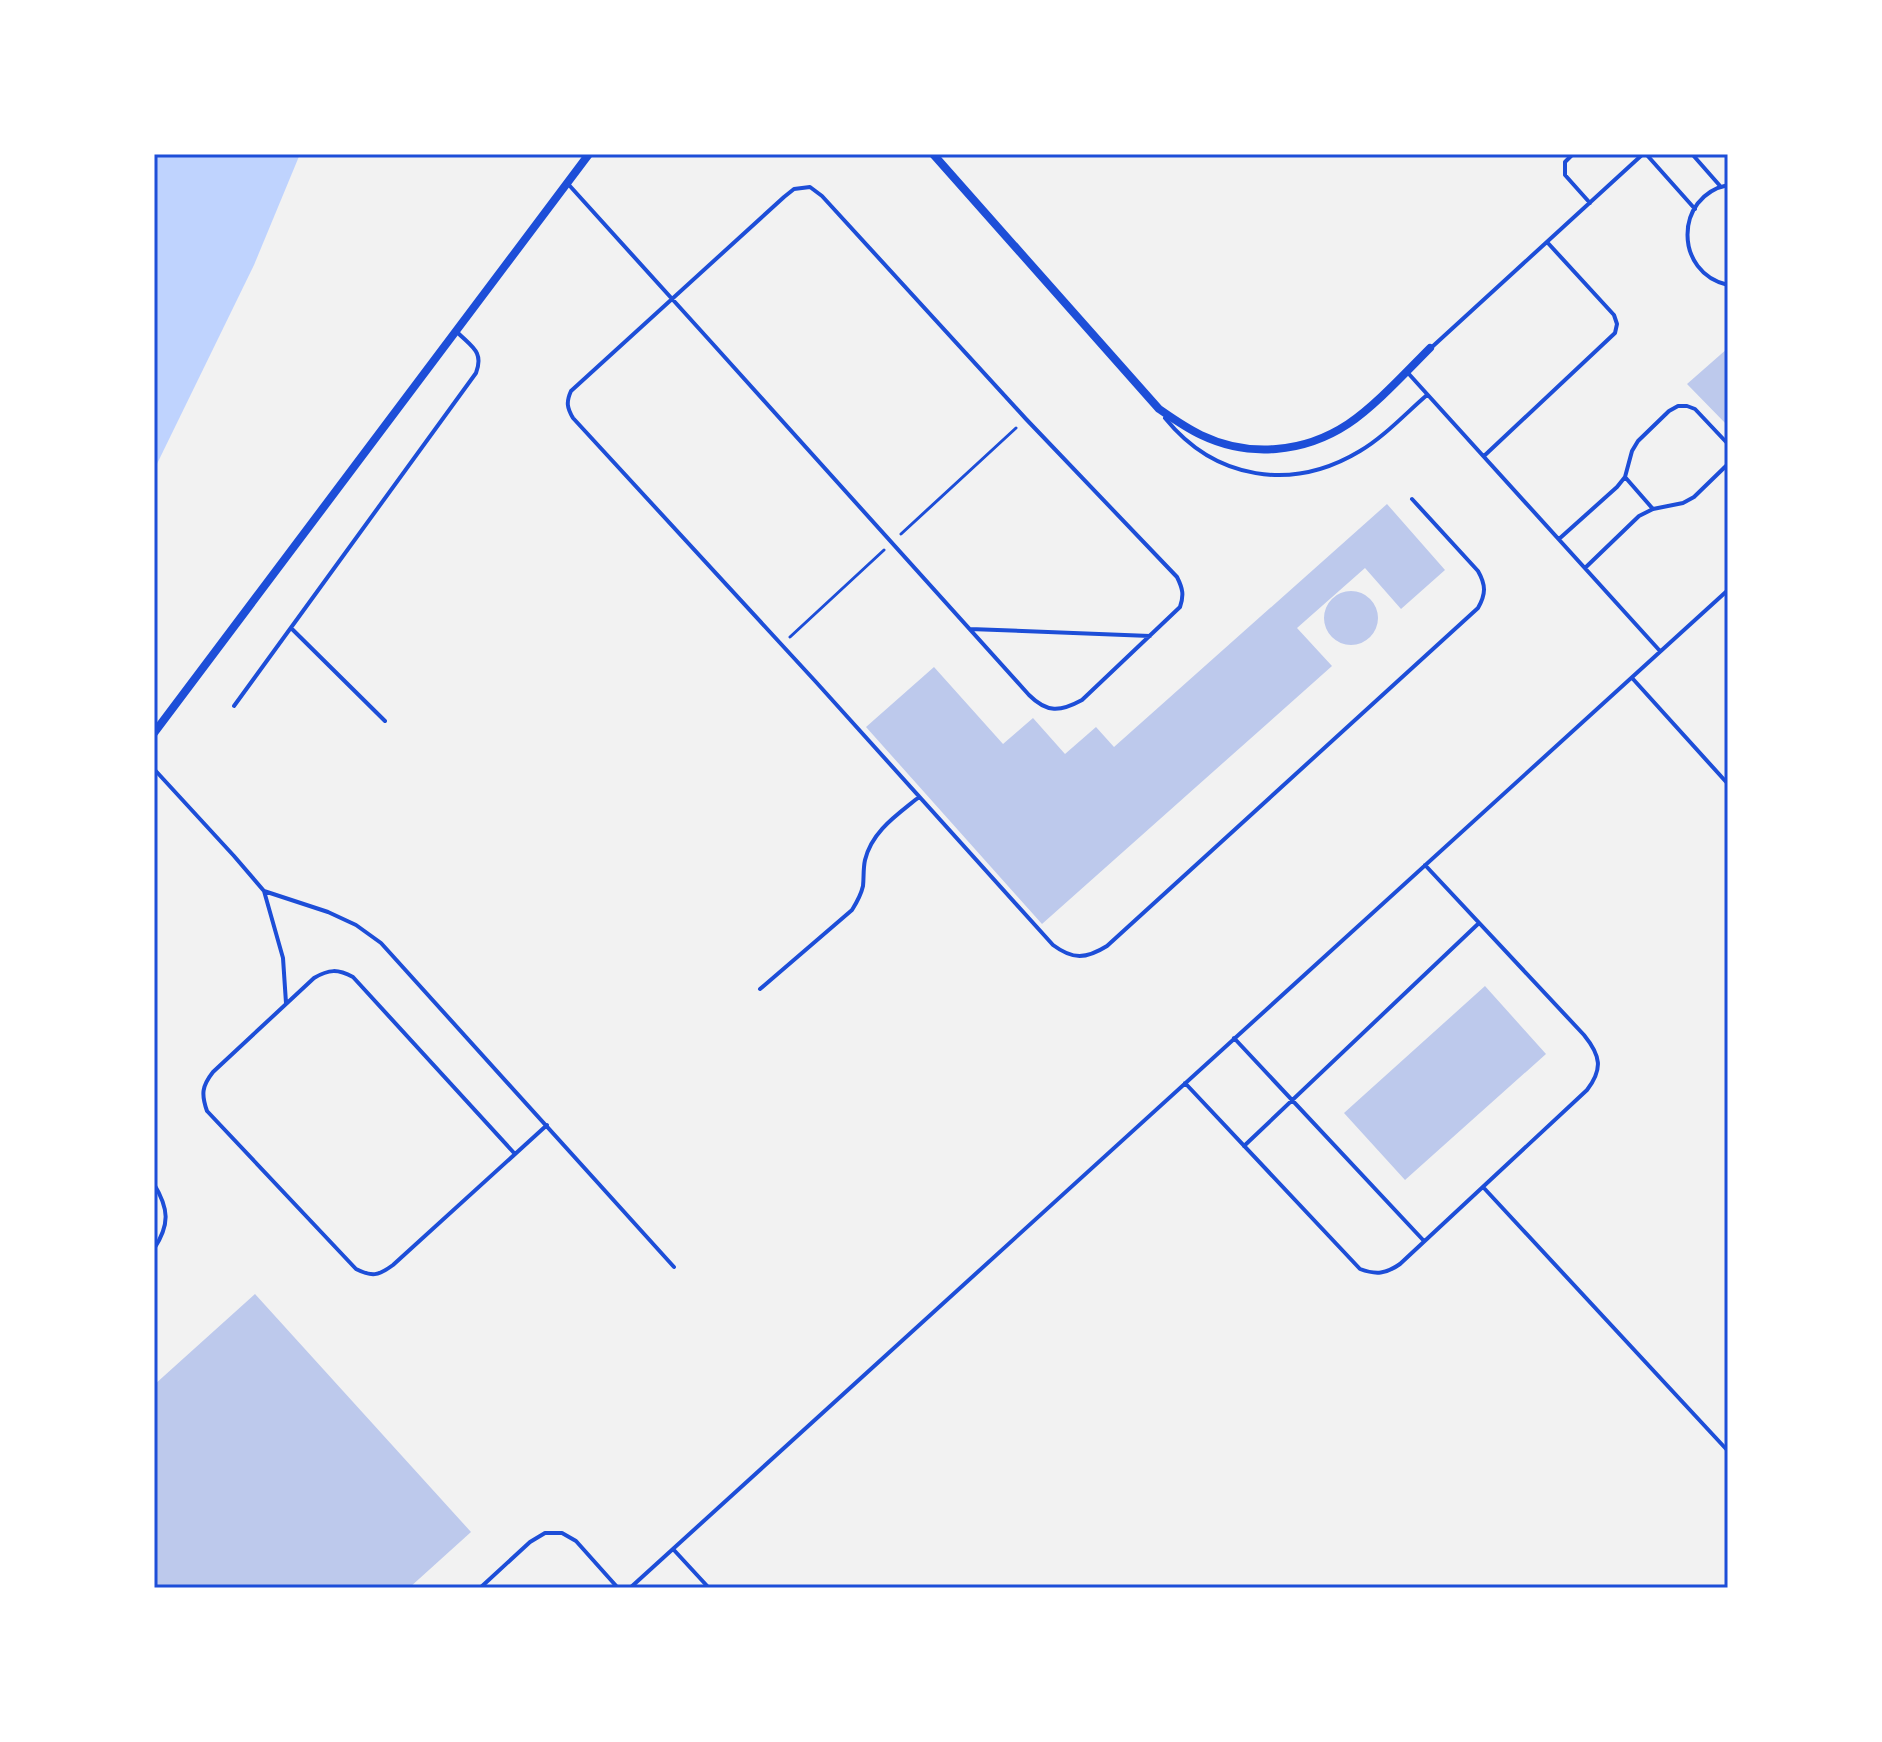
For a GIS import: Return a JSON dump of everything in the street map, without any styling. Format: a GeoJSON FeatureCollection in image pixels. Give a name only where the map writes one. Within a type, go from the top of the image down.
{"type":"FeatureCollection","features":[{"type":"Feature","properties":{"kind":"street"},"geometry":{"type":"LineString","coordinates":[[154,733],[589,154]]}},
{"type":"Feature","properties":{"kind":"street"},"geometry":{"type":"LineString","coordinates":[[933,154],[1159,409],[1220,443],[1265,450],[1310,443],[1331,434],[1351,422],[1430,348]]}},
{"type":"Feature","properties":{"kind":"lane"},"geometry":{"type":"LineString","coordinates":[[1573,154],[1565,162],[1565,175],[1590,203]]}},
{"type":"Feature","properties":{"kind":"lane"},"geometry":{"type":"LineString","coordinates":[[1430,348],[1645,154],[1695,209]]}},
{"type":"Feature","properties":{"kind":"lane"},"geometry":{"type":"LineString","coordinates":[[1692,154],[1721,187]]}},
{"type":"Feature","properties":{"kind":"lane"},"geometry":{"type":"LineString","coordinates":[[567,183],[672,299],[892,543],[1039,705],[1052,709],[1067,708],[1082,700],[1180,607],[1184,596],[1177,577],[1026,419],[822,196],[810,187],[794,189],[784,197],[672,299],[571,391],[567,400],[567,409],[573,418],[598,446],[1064,954],[1079,957],[1094,954],[1107,946],[1478,608],[1485,597],[1485,583],[1478,571],[1412,499]]}},
{"type":"Feature","properties":{"kind":"lane"},"geometry":{"type":"LineString","coordinates":[[1728,185],[1706,196],[1695,209],[1688,225],[1687,242],[1692,258],[1702,272],[1716,282],[1728,285]]}},
{"type":"Feature","properties":{"kind":"lane"},"geometry":{"type":"LineString","coordinates":[[1484,456],[1615,333],[1617,324],[1614,315],[1547,242]]}},
{"type":"Feature","properties":{"kind":"lane"},"geometry":{"type":"LineString","coordinates":[[234,706],[476,373],[479,354],[456,331]]}},
{"type":"Feature","properties":{"kind":"lane"},"geometry":{"type":"LineString","coordinates":[[1406,371],[1661,652]]}},
{"type":"Feature","properties":{"kind":"lane"},"geometry":{"type":"LineString","coordinates":[[1159,409],[1177,433],[1210,458],[1233,469],[1252,473],[1290,474],[1328,466],[1364,449],[1427,395]]}},
{"type":"Feature","properties":{"kind":"lane"},"geometry":{"type":"LineString","coordinates":[[1559,539],[1617,487],[1625,477],[1638,441],[1669,411],[1678,406],[1695,409],[1728,444]]}},
{"type":"Feature","properties":{"kind":"lane"},"geometry":{"type":"LineString","coordinates":[[1585,568],[1639,516],[1694,497],[1728,464]]}},
{"type":"Feature","properties":{"kind":"lane"},"geometry":{"type":"LineString","coordinates":[[1625,477],[1653,509]]}},
{"type":"Feature","properties":{"kind":"lane"},"geometry":{"type":"LineString","coordinates":[[630,1588],[1728,590]]}},
{"type":"Feature","properties":{"kind":"lane"},"geometry":{"type":"LineString","coordinates":[[291,628],[385,721]]}},
{"type":"Feature","properties":{"kind":"lane"},"geometry":{"type":"LineString","coordinates":[[970,629],[1150,636]]}},
{"type":"Feature","properties":{"kind":"lane"},"geometry":{"type":"LineString","coordinates":[[1632,678],[1728,784]]}},
{"type":"Feature","properties":{"kind":"lane"},"geometry":{"type":"LineString","coordinates":[[154,769],[264,891],[283,958],[286,1003]]}},
{"type":"Feature","properties":{"kind":"lane"},"geometry":{"type":"LineString","coordinates":[[760,989],[852,910],[863,885],[863,870],[872,842],[883,827],[919,797]]}},
{"type":"Feature","properties":{"kind":"lane"},"geometry":{"type":"LineString","coordinates":[[1185,1082],[1360,1269],[1373,1274],[1388,1272],[1400,1264],[1587,1090],[1596,1078],[1599,1062],[1594,1047],[1584,1035],[1425,865]]}},
{"type":"Feature","properties":{"kind":"lane"},"geometry":{"type":"LineString","coordinates":[[264,891],[328,912],[356,925],[381,943],[674,1267]]}},
{"type":"Feature","properties":{"kind":"lane"},"geometry":{"type":"LineString","coordinates":[[1244,1146],[1479,923]]}},
{"type":"Feature","properties":{"kind":"lane"},"geometry":{"type":"LineString","coordinates":[[515,1154],[353,977],[340,971],[326,971],[314,978],[204,1083],[202,1097],[207,1111],[356,1269],[368,1275],[382,1273],[393,1265],[547,1125]]}},
{"type":"Feature","properties":{"kind":"lane"},"geometry":{"type":"LineString","coordinates":[[1234,1038],[1424,1242]]}},
{"type":"Feature","properties":{"kind":"lane"},"geometry":{"type":"LineString","coordinates":[[154,1184],[165,1205],[166,1227],[154,1249]]}},
{"type":"Feature","properties":{"kind":"lane"},"geometry":{"type":"LineString","coordinates":[[1483,1187],[1728,1451]]}},
{"type":"Feature","properties":{"kind":"lane"},"geometry":{"type":"LineString","coordinates":[[480,1588],[530,1542],[545,1533],[562,1533],[576,1541],[618,1588]]}},
{"type":"Feature","properties":{"kind":"lane"},"geometry":{"type":"LineString","coordinates":[[673,1549],[709,1588]]}},
{"type":"Feature","properties":{"kind":"path"},"geometry":{"type":"LineString","coordinates":[[781,645],[1026,419]]}},
{"type":"Feature","properties":{"kind":"water"},"geometry":{"type":"Polygon","coordinates":[[[154,154],[300,154],[254,265],[154,470],[154,154]]]}},
{"type":"Feature","properties":{"kind":"building"},"geometry":{"type":"Polygon","coordinates":[[[1728,348],[1728,426],[1687,384],[1728,348]]]}},
{"type":"Feature","properties":{"kind":"building"},"geometry":{"type":"Polygon","coordinates":[[[1387,504],[1445,570],[1401,609],[1365,568],[1297,628],[1332,666],[1042,924],[866,727],[934,667],[1003,744],[1033,718],[1065,754],[1096,727],[1114,747],[1387,504]]]}},
{"type":"Feature","properties":{"kind":"building"},"geometry":{"type":"Polygon","coordinates":[[[1351,591],[1370,599],[1378,618],[1370,637],[1351,645],[1332,637],[1324,618],[1332,599],[1351,591]]]}},
{"type":"Feature","properties":{"kind":"building"},"geometry":{"type":"Polygon","coordinates":[[[1485,986],[1546,1054],[1405,1180],[1344,1113],[1485,986]]]}},
{"type":"Feature","properties":{"kind":"building"},"geometry":{"type":"Polygon","coordinates":[[[255,1294],[471,1532],[409,1588],[154,1588],[154,1385],[255,1294]]]}}]}
